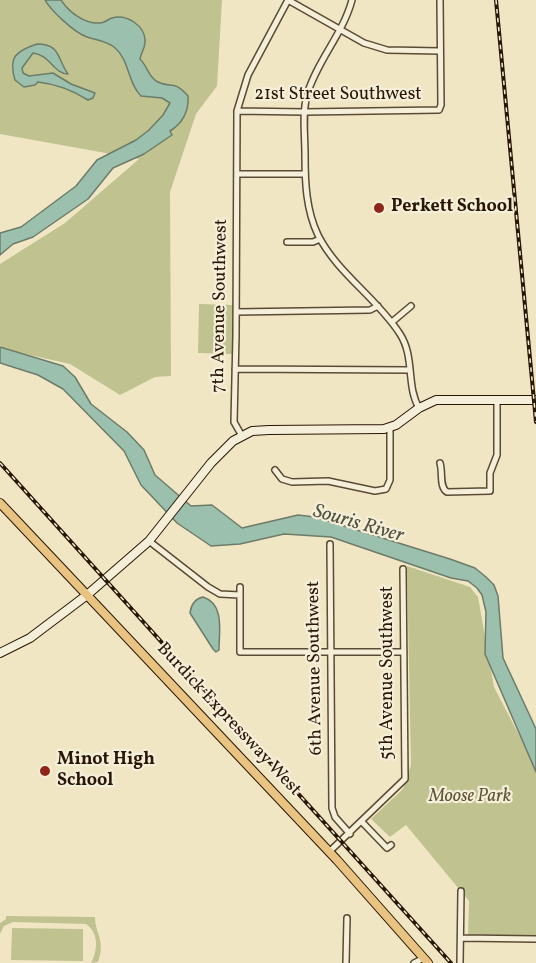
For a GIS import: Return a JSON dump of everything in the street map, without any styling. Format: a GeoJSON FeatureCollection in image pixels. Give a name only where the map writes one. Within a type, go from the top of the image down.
{"type":"FeatureCollection","features":[{"type":"Feature","properties":{"kind":"main road"},"geometry":{"type":"LineString","coordinates":[[0,653],[30,639],[87,595],[149,541],[211,463],[242,436],[252,431],[375,430],[404,421],[419,408],[436,400],[536,400]]}},
{"type":"Feature","properties":{"kind":"main road","name":"Burdick Expressway West"},"geometry":{"type":"LineString","coordinates":[[0,503],[329,852],[426,960]]}},
{"type":"Feature","properties":{"kind":"street","name":"7th Avenue Southwest"},"geometry":{"type":"LineString","coordinates":[[242,436],[234,422],[237,111],[248,75],[288,0]]}},
{"type":"Feature","properties":{"kind":"street"},"geometry":{"type":"LineString","coordinates":[[288,0],[363,43],[387,50],[440,51],[440,0]]}},
{"type":"Feature","properties":{"kind":"street"},"geometry":{"type":"LineString","coordinates":[[352,0],[346,20],[310,87],[305,112],[305,174],[309,208],[320,239],[330,253],[402,336],[411,370],[411,393],[419,408]]}},
{"type":"Feature","properties":{"kind":"street","name":"21st Street Southwest"},"geometry":{"type":"LineString","coordinates":[[237,111],[439,110],[441,105],[440,51]]}},
{"type":"Feature","properties":{"kind":"street"},"geometry":{"type":"LineString","coordinates":[[237,174],[305,174]]}},
{"type":"Feature","properties":{"kind":"street"},"geometry":{"type":"LineString","coordinates":[[287,242],[313,242],[320,239]]}},
{"type":"Feature","properties":{"kind":"street"},"geometry":{"type":"LineString","coordinates":[[236,312],[370,310],[378,306]]}},
{"type":"Feature","properties":{"kind":"street"},"geometry":{"type":"LineString","coordinates":[[392,322],[411,306]]}},
{"type":"Feature","properties":{"kind":"street"},"geometry":{"type":"LineString","coordinates":[[235,369],[411,370]]}},
{"type":"Feature","properties":{"kind":"street"},"geometry":{"type":"LineString","coordinates":[[440,463],[444,490],[447,492],[490,491],[490,473],[497,455],[497,400]]}},
{"type":"Feature","properties":{"kind":"street"},"geometry":{"type":"LineString","coordinates":[[275,470],[282,479],[292,482],[328,481],[375,491],[386,489],[390,480],[390,427]]}},
{"type":"Feature","properties":{"kind":"street"},"geometry":{"type":"LineString","coordinates":[[149,541],[220,594],[240,595]]}},
{"type":"Feature","properties":{"kind":"street","name":"6th Avenue Southwest"},"geometry":{"type":"LineString","coordinates":[[330,544],[333,814],[350,834]]}},
{"type":"Feature","properties":{"kind":"street","name":"5th Avenue Southwest"},"geometry":{"type":"LineString","coordinates":[[329,852],[405,779],[403,569]]}},
{"type":"Feature","properties":{"kind":"street"},"geometry":{"type":"LineString","coordinates":[[240,587],[240,652],[404,652]]}},
{"type":"Feature","properties":{"kind":"street"},"geometry":{"type":"LineString","coordinates":[[362,822],[387,848],[391,845]]}},
{"type":"Feature","properties":{"kind":"street"},"geometry":{"type":"LineString","coordinates":[[461,891],[461,963]]}},
{"type":"Feature","properties":{"kind":"street"},"geometry":{"type":"LineString","coordinates":[[346,918],[346,963]]}},
{"type":"Feature","properties":{"kind":"street"},"geometry":{"type":"LineString","coordinates":[[461,938],[536,939]]}},
{"type":"Feature","properties":{"kind":"street"},"geometry":{"type":"LineString","coordinates":[[414,963],[426,960]]}},
{"type":"Feature","properties":{"kind":"green space"},"geometry":{"type":"Polygon","coordinates":[[[0,0],[222,0],[217,86],[196,114],[170,192],[171,376],[155,377],[120,395],[70,364],[3,349],[0,345],[0,264],[65,223],[139,159],[0,134],[0,0]]]}},
{"type":"Feature","properties":{"kind":"green space"},"geometry":{"type":"Polygon","coordinates":[[[199,304],[232,305],[232,354],[198,353],[199,304]]]}},
{"type":"Feature","properties":{"kind":"green space","name":"Moose Park"},"geometry":{"type":"Polygon","coordinates":[[[407,566],[470,587],[478,597],[494,687],[536,768],[536,935],[468,935],[469,901],[406,825],[390,837],[371,819],[403,789],[411,765],[407,566]]]}},
{"type":"Feature","properties":{"kind":"green space"},"geometry":{"type":"Polygon","coordinates":[[[6,916],[95,917],[101,943],[98,962],[91,963],[96,942],[93,932],[86,924],[13,922],[4,926],[0,934],[0,923],[6,919],[6,916]]]}},
{"type":"Feature","properties":{"kind":"green space"},"geometry":{"type":"Polygon","coordinates":[[[12,928],[83,929],[83,961],[11,960],[12,928]]]}},
{"type":"Feature","properties":{"kind":"shaded area"},"geometry":{"type":"Polygon","coordinates":[[[45,0],[61,0],[68,9],[88,22],[102,23],[118,17],[134,22],[144,36],[145,44],[140,59],[150,75],[162,84],[175,86],[183,91],[188,96],[188,107],[182,120],[170,131],[172,135],[144,154],[113,168],[88,199],[33,237],[13,244],[0,255],[0,233],[21,227],[76,186],[97,160],[136,140],[149,130],[163,115],[170,103],[162,98],[141,96],[133,84],[123,58],[114,47],[76,31],[45,0]]]}},
{"type":"Feature","properties":{"kind":"shaded area"},"geometry":{"type":"Polygon","coordinates":[[[37,44],[54,50],[68,74],[59,71],[39,54],[33,53],[22,68],[23,73],[29,76],[53,73],[71,84],[95,93],[93,98],[88,100],[64,88],[45,83],[38,82],[35,85],[24,87],[15,80],[13,60],[19,52],[37,44]]]}},
{"type":"Feature","properties":{"kind":"shaded area"},"geometry":{"type":"Polygon","coordinates":[[[0,347],[63,366],[75,377],[91,404],[127,432],[144,450],[155,475],[191,506],[212,505],[242,528],[298,515],[315,517],[475,568],[494,585],[498,596],[503,658],[536,729],[536,772],[485,654],[486,612],[482,595],[477,588],[468,581],[451,578],[331,537],[284,534],[240,544],[211,546],[177,523],[141,485],[124,451],[63,389],[38,375],[0,363],[0,347]]]}},
{"type":"Feature","properties":{"kind":"shaded area"},"geometry":{"type":"Polygon","coordinates":[[[203,597],[215,606],[218,612],[219,650],[216,652],[190,613],[197,599],[203,597]]]}},
{"type":"Feature","properties":{"kind":"railway"},"geometry":{"type":"LineString","coordinates":[[496,0],[536,422]]}},
{"type":"Feature","properties":{"kind":"railway"},"geometry":{"type":"LineString","coordinates":[[0,463],[451,963]]}},
{"type":"Feature","properties":{"kind":"place","name":"Perkett School"},"geometry":{"type":"Point","coordinates":[379,208]}},
{"type":"Feature","properties":{"kind":"place","name":"Minot High School"},"geometry":{"type":"Point","coordinates":[45,771]}},
{"type":"Feature","properties":{"kind":"water label","name":"Souris River"},"geometry":{"type":"Point","coordinates":[358,525]}}]}
